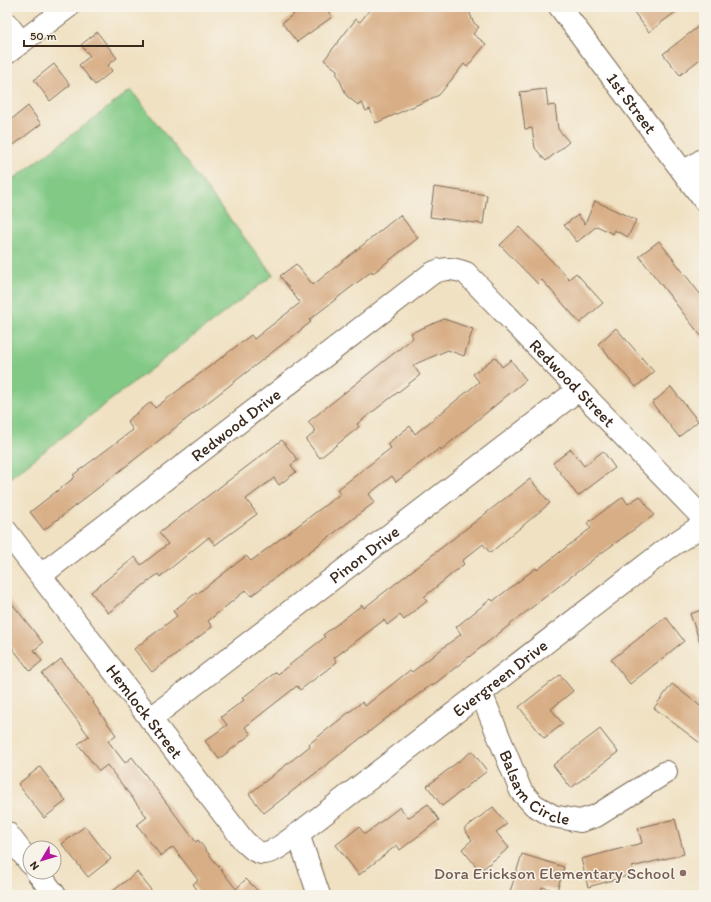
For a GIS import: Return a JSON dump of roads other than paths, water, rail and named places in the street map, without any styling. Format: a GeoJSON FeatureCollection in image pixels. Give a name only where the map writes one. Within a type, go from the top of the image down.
{"type":"FeatureCollection","features":[{"type":"Feature","properties":{"kind":"street"},"geometry":{"type":"LineString","coordinates":[[7,24],[14,48],[68,7]]}},
{"type":"Feature","properties":{"kind":"street","name":"1st Street"},"geometry":{"type":"LineString","coordinates":[[560,7],[704,200]]}},
{"type":"Feature","properties":{"kind":"street"},"geometry":{"type":"LineString","coordinates":[[684,172],[704,159]]}},
{"type":"Feature","properties":{"kind":"street","name":"Redwood Street"},"geometry":{"type":"LineString","coordinates":[[431,274],[445,269],[456,269],[466,273],[704,519]]}},
{"type":"Feature","properties":{"kind":"street","name":"Redwood Drive"},"geometry":{"type":"LineString","coordinates":[[41,575],[431,274]]}},
{"type":"Feature","properties":{"kind":"street","name":"Pinon Drive"},"geometry":{"type":"LineString","coordinates":[[150,719],[578,390]]}},
{"type":"Feature","properties":{"kind":"street","name":"Evergreen Drive"},"geometry":{"type":"LineString","coordinates":[[298,834],[668,548],[704,524]]}},
{"type":"Feature","properties":{"kind":"street","name":"Hemlock Street"},"geometry":{"type":"LineString","coordinates":[[7,532],[244,841],[257,852],[272,851],[298,834]]}},
{"type":"Feature","properties":{"kind":"street","name":"Balsam Circle"},"geometry":{"type":"LineString","coordinates":[[481,693],[522,792],[534,805],[553,816],[580,821],[596,816],[666,772]]}},
{"type":"Feature","properties":{"kind":"street"},"geometry":{"type":"LineString","coordinates":[[7,833],[22,853]]}},
{"type":"Feature","properties":{"kind":"street"},"geometry":{"type":"LineString","coordinates":[[298,834],[319,895]]}},
{"type":"Feature","properties":{"kind":"street"},"geometry":{"type":"LineString","coordinates":[[43,880],[55,895]]}},
{"type":"Feature","properties":{"kind":"place","name":"Dora Erickson Elementary School"},"geometry":{"type":"Point","coordinates":[683,873]}}]}
